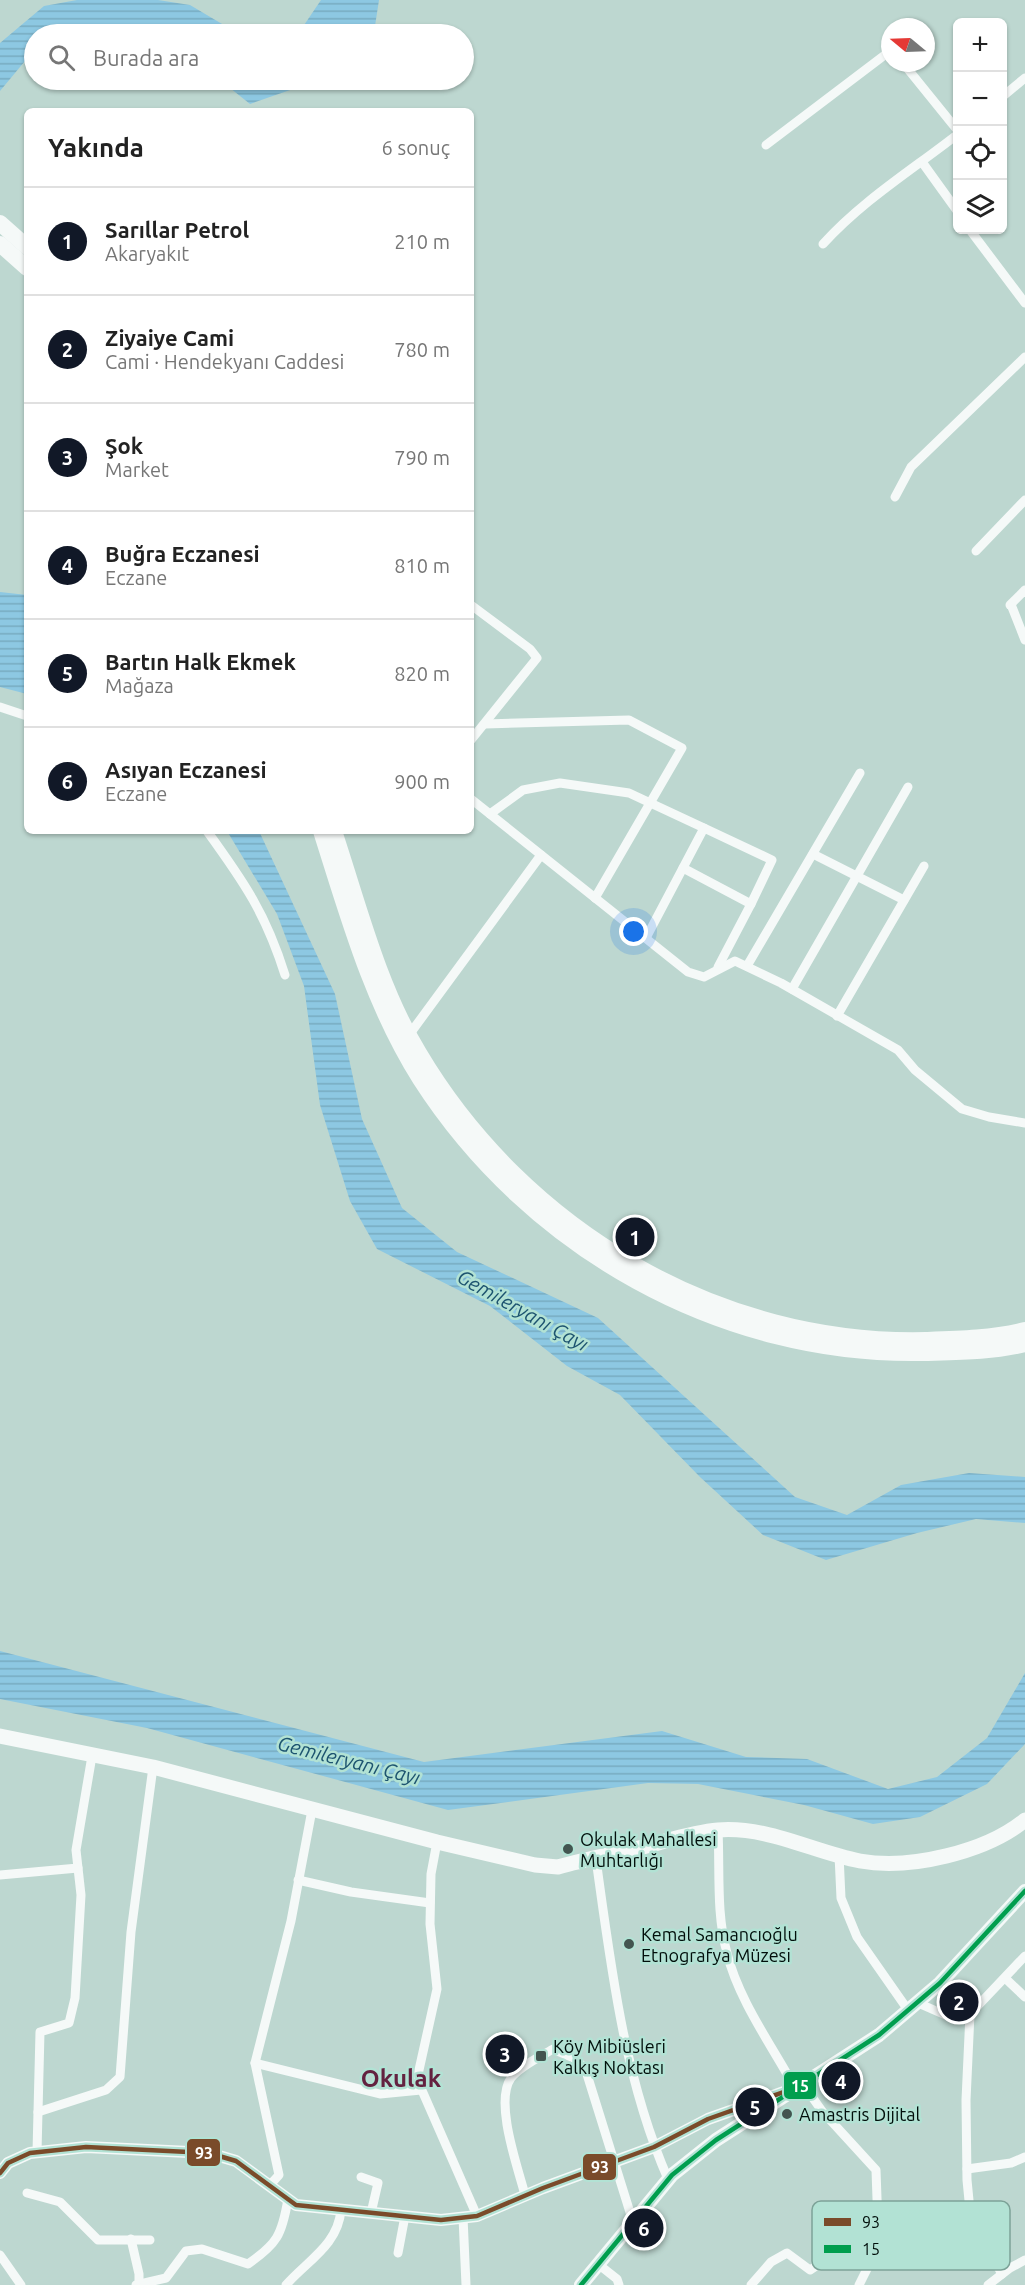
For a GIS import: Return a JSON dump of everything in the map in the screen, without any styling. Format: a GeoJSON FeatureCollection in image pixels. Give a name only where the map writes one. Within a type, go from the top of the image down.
{"type":"FeatureCollection","features":[{"type":"Feature","properties":{"kind":"highway"},"geometry":{"type":"LineString","coordinates":[[0,224],[24,244]]}},
{"type":"Feature","properties":{"kind":"highway"},"geometry":{"type":"LineString","coordinates":[[0,244],[24,265]]}},
{"type":"Feature","properties":{"kind":"highway"},"geometry":{"type":"LineString","coordinates":[[322,834],[352,930],[396,1038],[447,1117],[499,1178],[542,1218],[614,1269],[662,1296],[705,1316],[759,1333],[888,1354],[960,1352],[1025,1344]]}},
{"type":"Feature","properties":{"kind":"highway"},"geometry":{"type":"LineString","coordinates":[[335,834],[371,946],[389,994],[409,1035],[449,1098],[482,1139],[528,1189],[592,1239],[631,1265],[686,1293],[774,1323],[824,1334],[883,1341],[944,1339],[1025,1330]]}},
{"type":"Feature","properties":{"kind":"main road"},"geometry":{"type":"LineString","coordinates":[[0,1736],[153,1767],[437,1842],[535,1865],[558,1867],[718,1830],[754,1830],[860,1861],[886,1863],[936,1858],[978,1846],[1011,1831],[1025,1820]]}},
{"type":"Feature","properties":{"kind":"main road"},"geometry":{"type":"LineString","coordinates":[[580,2285],[668,2179],[716,2140],[879,2035],[940,1983],[1025,1891]]}},
{"type":"Feature","properties":{"kind":"street"},"geometry":{"type":"LineString","coordinates":[[766,145],[881,58]]}},
{"type":"Feature","properties":{"kind":"street"},"geometry":{"type":"LineString","coordinates":[[910,72],[953,127]]}},
{"type":"Feature","properties":{"kind":"street"},"geometry":{"type":"LineString","coordinates":[[1007,93],[1025,78]]}},
{"type":"Feature","properties":{"kind":"street"},"geometry":{"type":"LineString","coordinates":[[823,244],[863,203],[922,162],[953,135]]}},
{"type":"Feature","properties":{"kind":"street"},"geometry":{"type":"LineString","coordinates":[[922,162],[953,206]]}},
{"type":"Feature","properties":{"kind":"street"},"geometry":{"type":"LineString","coordinates":[[973,234],[1024,302]]}},
{"type":"Feature","properties":{"kind":"street"},"geometry":{"type":"LineString","coordinates":[[895,497],[911,467],[1025,357]]}},
{"type":"Feature","properties":{"kind":"street"},"geometry":{"type":"LineString","coordinates":[[976,551],[1025,500]]}},
{"type":"Feature","properties":{"kind":"street"},"geometry":{"type":"LineString","coordinates":[[1025,590],[1011,606],[1025,640]]}},
{"type":"Feature","properties":{"kind":"street"},"geometry":{"type":"LineString","coordinates":[[474,607],[530,649],[537,658],[474,737]]}},
{"type":"Feature","properties":{"kind":"street"},"geometry":{"type":"LineString","coordinates":[[0,707],[24,715]]}},
{"type":"Feature","properties":{"kind":"street"},"geometry":{"type":"LineString","coordinates":[[485,724],[629,720],[682,748],[596,898]]}},
{"type":"Feature","properties":{"kind":"street"},"geometry":{"type":"LineString","coordinates":[[747,966],[860,773]]}},
{"type":"Feature","properties":{"kind":"street"},"geometry":{"type":"LineString","coordinates":[[490,814],[523,790],[560,783],[629,793],[772,860],[718,967]]}},
{"type":"Feature","properties":{"kind":"street"},"geometry":{"type":"LineString","coordinates":[[792,990],[908,786]]}},
{"type":"Feature","properties":{"kind":"street"},"geometry":{"type":"LineString","coordinates":[[474,801],[688,972],[704,977],[718,967],[735,961],[747,966],[898,1050],[915,1070],[962,1109],[989,1118],[1025,1123]]}},
{"type":"Feature","properties":{"kind":"street"},"geometry":{"type":"LineString","coordinates":[[646,938],[704,828]]}},
{"type":"Feature","properties":{"kind":"street"},"geometry":{"type":"LineString","coordinates":[[209,834],[250,891],[273,936],[285,975]]}},
{"type":"Feature","properties":{"kind":"street"},"geometry":{"type":"LineString","coordinates":[[813,854],[904,900]]}},
{"type":"Feature","properties":{"kind":"street"},"geometry":{"type":"LineString","coordinates":[[409,1035],[541,855]]}},
{"type":"Feature","properties":{"kind":"street"},"geometry":{"type":"LineString","coordinates":[[837,1016],[924,866]]}},
{"type":"Feature","properties":{"kind":"street"},"geometry":{"type":"LineString","coordinates":[[683,867],[751,904]]}},
{"type":"Feature","properties":{"kind":"street"},"geometry":{"type":"LineString","coordinates":[[37,2152],[40,2032],[69,2023],[75,1998],[81,1895],[76,1850],[92,1756]]}},
{"type":"Feature","properties":{"kind":"street"},"geometry":{"type":"LineString","coordinates":[[38,2112],[106,2090],[120,2077],[131,1932],[153,1767]]}},
{"type":"Feature","properties":{"kind":"street"},"geometry":{"type":"LineString","coordinates":[[269,2186],[279,2175],[255,2063],[312,1810]]}},
{"type":"Feature","properties":{"kind":"street"},"geometry":{"type":"LineString","coordinates":[[718,1830],[722,1926],[729,1962],[737,1982],[799,2086],[876,2170],[877,2201]]}},
{"type":"Feature","properties":{"kind":"street"},"geometry":{"type":"LineString","coordinates":[[437,1842],[431,1874],[430,1903],[437,1989],[417,2079],[477,2216]]}},
{"type":"Feature","properties":{"kind":"street"},"geometry":{"type":"LineString","coordinates":[[840,1855],[841,1898],[857,1937],[913,2007],[950,2017],[970,2013],[1025,1956]]}},
{"type":"Feature","properties":{"kind":"street"},"geometry":{"type":"LineString","coordinates":[[596,1859],[619,2019],[654,2147],[668,2179]]}},
{"type":"Feature","properties":{"kind":"street"},"geometry":{"type":"LineString","coordinates":[[0,1875],[78,1868]]}},
{"type":"Feature","properties":{"kind":"street"},"geometry":{"type":"LineString","coordinates":[[298,1880],[351,1892],[430,1903]]}},
{"type":"Feature","properties":{"kind":"street"},"geometry":{"type":"LineString","coordinates":[[1005,1978],[1025,1997]]}},
{"type":"Feature","properties":{"kind":"street"},"geometry":{"type":"LineString","coordinates":[[969,2201],[967,2169],[967,2050],[970,2013]]}},
{"type":"Feature","properties":{"kind":"street"},"geometry":{"type":"LineString","coordinates":[[525,2195],[511,2143],[505,2100],[506,2088],[512,2077],[553,2049],[574,2058],[585,2068],[633,2222]]}},
{"type":"Feature","properties":{"kind":"street"},"geometry":{"type":"LineString","coordinates":[[255,2063],[380,2094],[421,2090]]}},
{"type":"Feature","properties":{"kind":"street"},"geometry":{"type":"LineString","coordinates":[[0,2174],[8,2163],[37,2152],[86,2147],[209,2154],[236,2161],[296,2205],[441,2220],[477,2216],[525,2195],[654,2147],[708,2119],[799,2086]]}},
{"type":"Feature","properties":{"kind":"street"},"geometry":{"type":"LineString","coordinates":[[967,2169],[1011,2163],[1025,2157]]}},
{"type":"Feature","properties":{"kind":"street"},"geometry":{"type":"LineString","coordinates":[[361,2178],[378,2182],[371,2213]]}},
{"type":"Feature","properties":{"kind":"street"},"geometry":{"type":"LineString","coordinates":[[27,2193],[60,2202],[98,2240],[150,2240]]}},
{"type":"Feature","properties":{"kind":"street"},"geometry":{"type":"LineString","coordinates":[[131,2239],[138,2284],[169,2282],[186,2250],[202,2249],[248,2264],[272,2248],[285,2218],[288,2199]]}},
{"type":"Feature","properties":{"kind":"street"},"geometry":{"type":"LineString","coordinates":[[286,2285],[332,2240],[340,2222],[341,2210]]}},
{"type":"Feature","properties":{"kind":"street"},"geometry":{"type":"LineString","coordinates":[[398,2253],[405,2216]]}},
{"type":"Feature","properties":{"kind":"street"},"geometry":{"type":"LineString","coordinates":[[463,2217],[466,2285]]}},
{"type":"Feature","properties":{"kind":"street"},"geometry":{"type":"LineString","coordinates":[[751,2285],[771,2262],[787,2253],[810,2270],[812,2269]]}},
{"type":"Feature","properties":{"kind":"street"},"geometry":{"type":"LineString","coordinates":[[0,2255],[21,2285]]}},
{"type":"Feature","properties":{"kind":"street"},"geometry":{"type":"LineString","coordinates":[[1010,2269],[1025,2260]]}},
{"type":"Feature","properties":{"kind":"street"},"geometry":{"type":"LineString","coordinates":[[598,2264],[617,2278],[619,2285]]}},
{"type":"Feature","properties":{"kind":"street"},"geometry":{"type":"LineString","coordinates":[[859,2285],[866,2270]]}},
{"type":"Feature","properties":{"kind":"street"},"geometry":{"type":"LineString","coordinates":[[1000,2270],[1002,2274]]}},
{"type":"Feature","properties":{"kind":"street"},"geometry":{"type":"LineString","coordinates":[[988,2285],[1009,2270]]}},
{"type":"Feature","properties":{"kind":"water"},"geometry":{"type":"Polygon","coordinates":[[[77,0],[158,0],[190,5],[222,24],[24,24],[24,62],[0,91],[0,43],[44,6],[77,0]]]}},
{"type":"Feature","properties":{"kind":"water"},"geometry":{"type":"Polygon","coordinates":[[[321,0],[379,0],[375,24],[305,24],[321,0]]]}},
{"type":"Feature","properties":{"kind":"water"},"geometry":{"type":"Polygon","coordinates":[[[232,90],[290,90],[250,104],[232,90]]]}},
{"type":"Feature","properties":{"kind":"water"},"geometry":{"type":"Polygon","coordinates":[[[0,592],[24,595],[24,693],[0,687],[0,592]]]}},
{"type":"Feature","properties":{"kind":"water","name":"Gemileryanı Çayı"},"geometry":{"type":"Polygon","coordinates":[[[229,834],[260,834],[335,994],[362,1119],[402,1208],[457,1252],[598,1318],[795,1497],[847,1515],[901,1485],[969,1473],[1025,1477],[1025,1523],[976,1519],[917,1533],[826,1560],[763,1535],[700,1477],[620,1395],[567,1366],[490,1306],[377,1249],[350,1201],[320,1105],[304,986],[277,914],[229,834]]]}},
{"type":"Feature","properties":{"kind":"water","name":"Gemileryanı Çayı"},"geometry":{"type":"Polygon","coordinates":[[[0,1651],[424,1762],[662,1731],[746,1757],[807,1759],[888,1789],[937,1777],[987,1738],[1025,1673],[1025,1744],[987,1784],[920,1817],[873,1824],[804,1805],[698,1784],[648,1783],[448,1810],[147,1728],[0,1699],[0,1651]]]}},
{"type":"Feature","properties":{"kind":"transit line","name":"15"},"geometry":{"type":"LineString","coordinates":[[581,2285],[672,2175],[716,2140],[879,2035],[940,1983],[1025,1891]]}},
{"type":"Feature","properties":{"kind":"transit line","name":"93"},"geometry":{"type":"LineString","coordinates":[[0,2173],[8,2163],[30,2153],[86,2147],[209,2153],[236,2161],[296,2205],[441,2220],[477,2216],[543,2188],[654,2147],[708,2119],[795,2088]]}},
{"type":"Feature","properties":{"kind":"place","name":"Sarıllar Petrol"},"geometry":{"type":"Point","coordinates":[635,1237]}},
{"type":"Feature","properties":{"kind":"place","name":"Okulak Mahallesi Muhtarlığı"},"geometry":{"type":"Point","coordinates":[568,1849]}},
{"type":"Feature","properties":{"kind":"place","name":"Kemal Samancıoğlu Etnografya Müzesi"},"geometry":{"type":"Point","coordinates":[629,1944]}},
{"type":"Feature","properties":{"kind":"place","name":"Ziyaiye Cami"},"geometry":{"type":"Point","coordinates":[959,2002]}},
{"type":"Feature","properties":{"kind":"place","name":"Şok"},"geometry":{"type":"Point","coordinates":[505,2054]}},
{"type":"Feature","properties":{"kind":"place","name":"Köy Mibiüsleri Kalkış Noktası"},"geometry":{"type":"Point","coordinates":[541,2056]}},
{"type":"Feature","properties":{"kind":"place","name":"Buğra Eczanesi"},"geometry":{"type":"Point","coordinates":[841,2081]}},
{"type":"Feature","properties":{"kind":"place","name":"Bartın Halk Ekmek"},"geometry":{"type":"Point","coordinates":[755,2107]}},
{"type":"Feature","properties":{"kind":"place","name":"Amastris Dijital"},"geometry":{"type":"Point","coordinates":[787,2114]}},
{"type":"Feature","properties":{"kind":"place","name":"Asıyan Eczanesi"},"geometry":{"type":"Point","coordinates":[644,2228]}},
{"type":"Feature","properties":{"kind":"district","name":"Okulak"},"geometry":{"type":"Point","coordinates":[401,2078]}}]}
